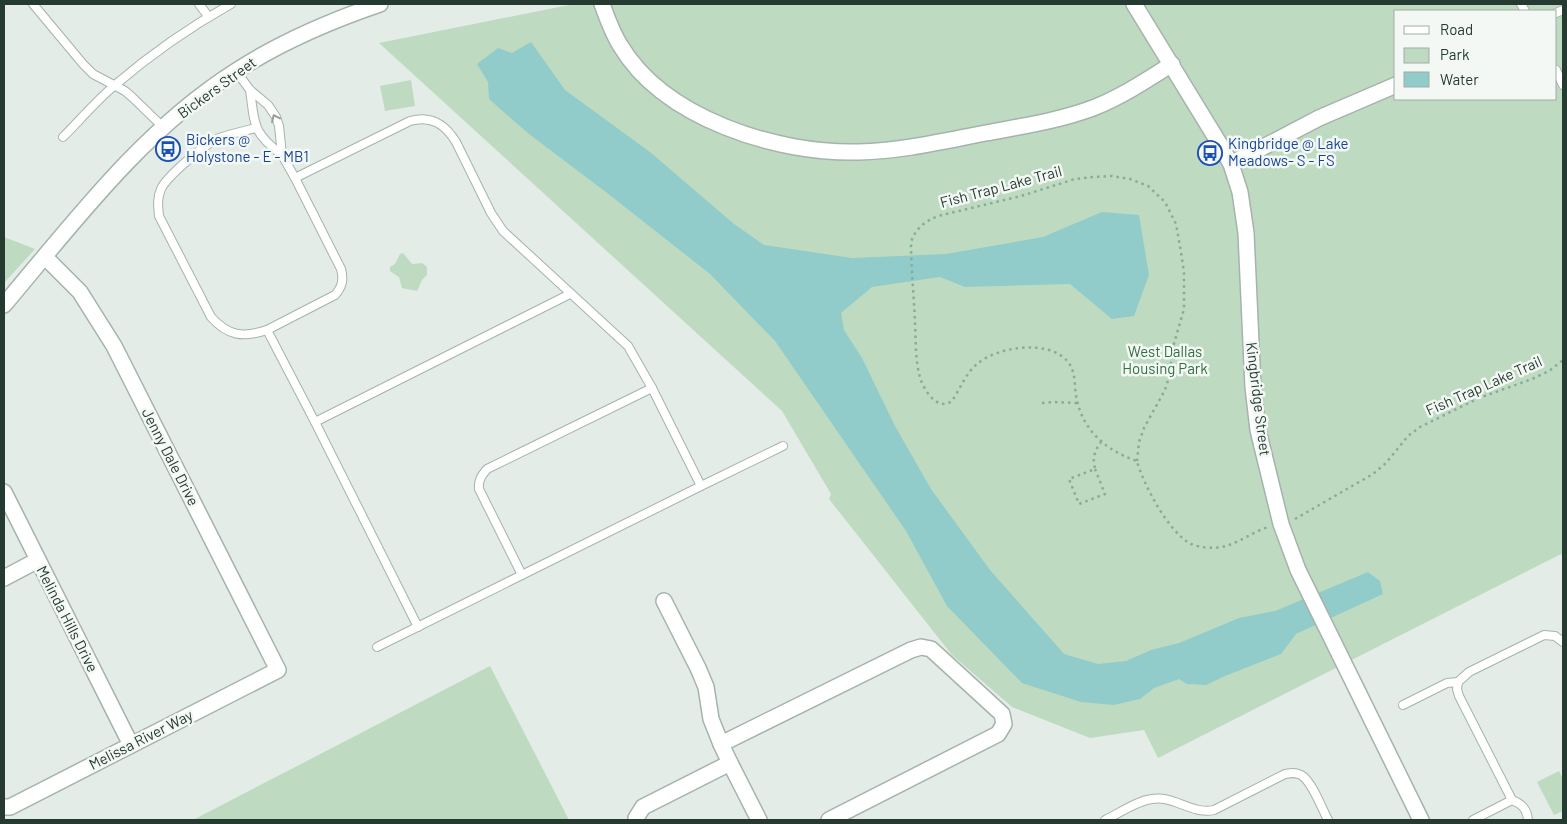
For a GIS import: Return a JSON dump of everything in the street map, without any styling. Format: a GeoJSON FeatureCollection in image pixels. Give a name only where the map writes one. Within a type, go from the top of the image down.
{"type":"FeatureCollection","features":[{"type":"Feature","properties":{"kind":"street","name":"Bickers Street"},"geometry":{"type":"LineString","coordinates":[[4,305],[125,165],[163,127],[201,96],[236,71],[288,41],[342,17],[380,4]]}},
{"type":"Feature","properties":{"kind":"street"},"geometry":{"type":"LineString","coordinates":[[602,4],[608,22],[621,46],[636,66],[666,94],[696,114],[732,131],[773,143],[807,149],[850,152],[888,151],[1042,123],[1093,108],[1127,92],[1172,64]]}},
{"type":"Feature","properties":{"kind":"street","name":"Kingbridge Street"},"geometry":{"type":"LineString","coordinates":[[1134,4],[1231,164],[1240,192],[1246,233],[1249,337],[1258,430],[1280,524],[1298,570],[1421,820]]}},
{"type":"Feature","properties":{"kind":"street"},"geometry":{"type":"LineString","coordinates":[[1231,164],[1319,118],[1394,86]]}},
{"type":"Feature","properties":{"kind":"street","name":"Jenny Dale Drive"},"geometry":{"type":"LineString","coordinates":[[45,257],[80,292],[114,346],[278,670]]}},
{"type":"Feature","properties":{"kind":"street","name":"Melinda Hills Drive"},"geometry":{"type":"LineString","coordinates":[[4,492],[131,745]]}},
{"type":"Feature","properties":{"kind":"street"},"geometry":{"type":"LineString","coordinates":[[4,578],[38,560]]}},
{"type":"Feature","properties":{"kind":"street"},"geometry":{"type":"LineString","coordinates":[[664,601],[706,687],[711,719],[721,744],[759,820]]}},
{"type":"Feature","properties":{"kind":"street"},"geometry":{"type":"LineString","coordinates":[[721,744],[921,646],[931,649],[1002,714],[1004,724],[998,734],[829,820]]}},
{"type":"Feature","properties":{"kind":"street","name":"Melissa River Way"},"geometry":{"type":"LineString","coordinates":[[4,807],[10,807],[278,670]]}},
{"type":"Feature","properties":{"kind":"street"},"geometry":{"type":"LineString","coordinates":[[636,820],[643,807],[730,763]]}},
{"type":"Feature","properties":{"kind":"lane"},"geometry":{"type":"LineString","coordinates":[[33,4],[93,74],[132,96],[163,127]]}},
{"type":"Feature","properties":{"kind":"lane"},"geometry":{"type":"LineString","coordinates":[[199,4],[208,16]]}},
{"type":"Feature","properties":{"kind":"lane"},"geometry":{"type":"LineString","coordinates":[[63,137],[114,86],[146,60],[208,16],[230,4]]}},
{"type":"Feature","properties":{"kind":"lane"},"geometry":{"type":"LineString","coordinates":[[236,71],[250,90],[260,96],[276,117],[279,126],[282,155]]}},
{"type":"Feature","properties":{"kind":"lane"},"geometry":{"type":"LineString","coordinates":[[1557,72],[1563,85]]}},
{"type":"Feature","properties":{"kind":"lane"},"geometry":{"type":"LineString","coordinates":[[250,90],[252,115],[256,128],[267,143],[282,155],[341,269],[343,281],[335,295],[267,330],[253,334],[233,333],[218,325],[211,317],[159,216],[158,197],[165,183],[203,147],[219,138],[256,128]]}},
{"type":"Feature","properties":{"kind":"lane"},"geometry":{"type":"LineString","coordinates":[[295,178],[410,121],[425,119],[438,122],[452,136],[503,231],[628,346],[652,388],[700,486]]}},
{"type":"Feature","properties":{"kind":"lane"},"geometry":{"type":"LineString","coordinates":[[315,422],[570,294]]}},
{"type":"Feature","properties":{"kind":"lane"},"geometry":{"type":"LineString","coordinates":[[267,330],[418,627]]}},
{"type":"Feature","properties":{"kind":"lane"},"geometry":{"type":"LineString","coordinates":[[522,575],[480,489],[480,479],[483,474],[487,469],[652,388]]}},
{"type":"Feature","properties":{"kind":"lane"},"geometry":{"type":"LineString","coordinates":[[377,647],[783,446]]}},
{"type":"Feature","properties":{"kind":"lane"},"geometry":{"type":"LineString","coordinates":[[1403,705],[1447,683],[1458,682],[1469,672],[1544,635],[1554,636],[1563,642]]}},
{"type":"Feature","properties":{"kind":"lane"},"geometry":{"type":"LineString","coordinates":[[1458,682],[1459,696],[1512,800],[1520,803],[1527,811],[1528,820]]}},
{"type":"Feature","properties":{"kind":"lane"},"geometry":{"type":"LineString","coordinates":[[1105,820],[1153,798],[1207,812],[1285,774],[1293,772],[1307,780],[1328,820]]}},
{"type":"Feature","properties":{"kind":"lane"},"geometry":{"type":"LineString","coordinates":[[1473,820],[1512,800]]}},
{"type":"Feature","properties":{"kind":"path","name":"Fish Trap Lake Trail"},"geometry":{"type":"LineString","coordinates":[[1137,461],[1111,451],[1100,442],[1088,426],[1077,403],[1073,371],[1069,363],[1056,352],[1042,348],[1005,350],[993,354],[978,362],[971,370],[952,401],[942,404],[934,399],[922,385],[919,376],[911,255],[911,242],[918,228],[926,221],[938,216],[1033,193],[1075,179],[1112,176],[1130,179],[1148,186],[1158,193],[1166,202],[1176,224],[1184,273],[1184,309],[1173,347],[1169,377],[1165,390],[1144,428],[1139,442],[1137,461],[1140,474],[1153,500],[1171,524],[1190,543],[1208,547],[1225,546],[1257,530],[1297,519],[1373,474],[1386,463],[1408,436],[1420,427],[1479,398],[1532,379],[1549,371],[1563,360]]}},
{"type":"Feature","properties":{"kind":"path"},"geometry":{"type":"LineString","coordinates":[[1042,403],[1077,403]]}},
{"type":"Feature","properties":{"kind":"path"},"geometry":{"type":"LineString","coordinates":[[1095,469],[1069,479],[1078,504],[1104,494],[1093,462],[1100,442]]}},
{"type":"Feature","properties":{"kind":"green space","name":"West Dallas Housing Park"},"geometry":{"type":"Polygon","coordinates":[[[574,4],[1563,4],[1563,558],[1561,554],[1158,758],[1144,730],[1090,738],[1012,707],[952,655],[829,499],[831,494],[782,411],[379,43],[574,4]]]}},
{"type":"Feature","properties":{"kind":"green space"},"geometry":{"type":"Polygon","coordinates":[[[411,80],[415,106],[385,111],[380,86],[411,80]]]}},
{"type":"Feature","properties":{"kind":"green space"},"geometry":{"type":"Polygon","coordinates":[[[4,237],[35,249],[4,283],[4,237]]]}},
{"type":"Feature","properties":{"kind":"green space"},"geometry":{"type":"Polygon","coordinates":[[[403,253],[412,264],[422,263],[427,267],[427,275],[422,280],[417,291],[402,288],[399,277],[390,271],[390,267],[395,264],[400,254],[403,253]]]}},
{"type":"Feature","properties":{"kind":"green space"},"geometry":{"type":"Polygon","coordinates":[[[490,666],[569,820],[193,820],[490,666]]]}},
{"type":"Feature","properties":{"kind":"green space"},"geometry":{"type":"Polygon","coordinates":[[[1559,771],[1563,779],[1563,811],[1554,815],[1537,782],[1559,771]]]}},
{"type":"Feature","properties":{"kind":"water"},"geometry":{"type":"Polygon","coordinates":[[[531,42],[565,90],[650,152],[734,224],[764,245],[852,258],[946,254],[1043,237],[1102,212],[1139,215],[1149,275],[1134,316],[1112,319],[1070,284],[965,287],[940,277],[872,287],[841,313],[844,330],[862,358],[895,426],[931,489],[990,570],[1064,654],[1098,664],[1126,661],[1151,650],[1179,643],[1239,618],[1275,611],[1368,572],[1380,581],[1383,594],[1296,634],[1281,654],[1206,685],[1187,684],[1179,679],[1154,688],[1140,699],[1114,705],[1081,702],[1022,683],[947,606],[906,531],[775,341],[710,274],[529,134],[489,99],[488,82],[477,64],[498,48],[512,53],[531,42]]]}},
{"type":"Feature","properties":{"kind":"place","name":"Bickers @ Holystone - E - MB1"},"geometry":{"type":"Point","coordinates":[168,149]}},
{"type":"Feature","properties":{"kind":"place","name":"Kingbridge @ Lake Meadows- S - FS"},"geometry":{"type":"Point","coordinates":[1210,153]}}]}
